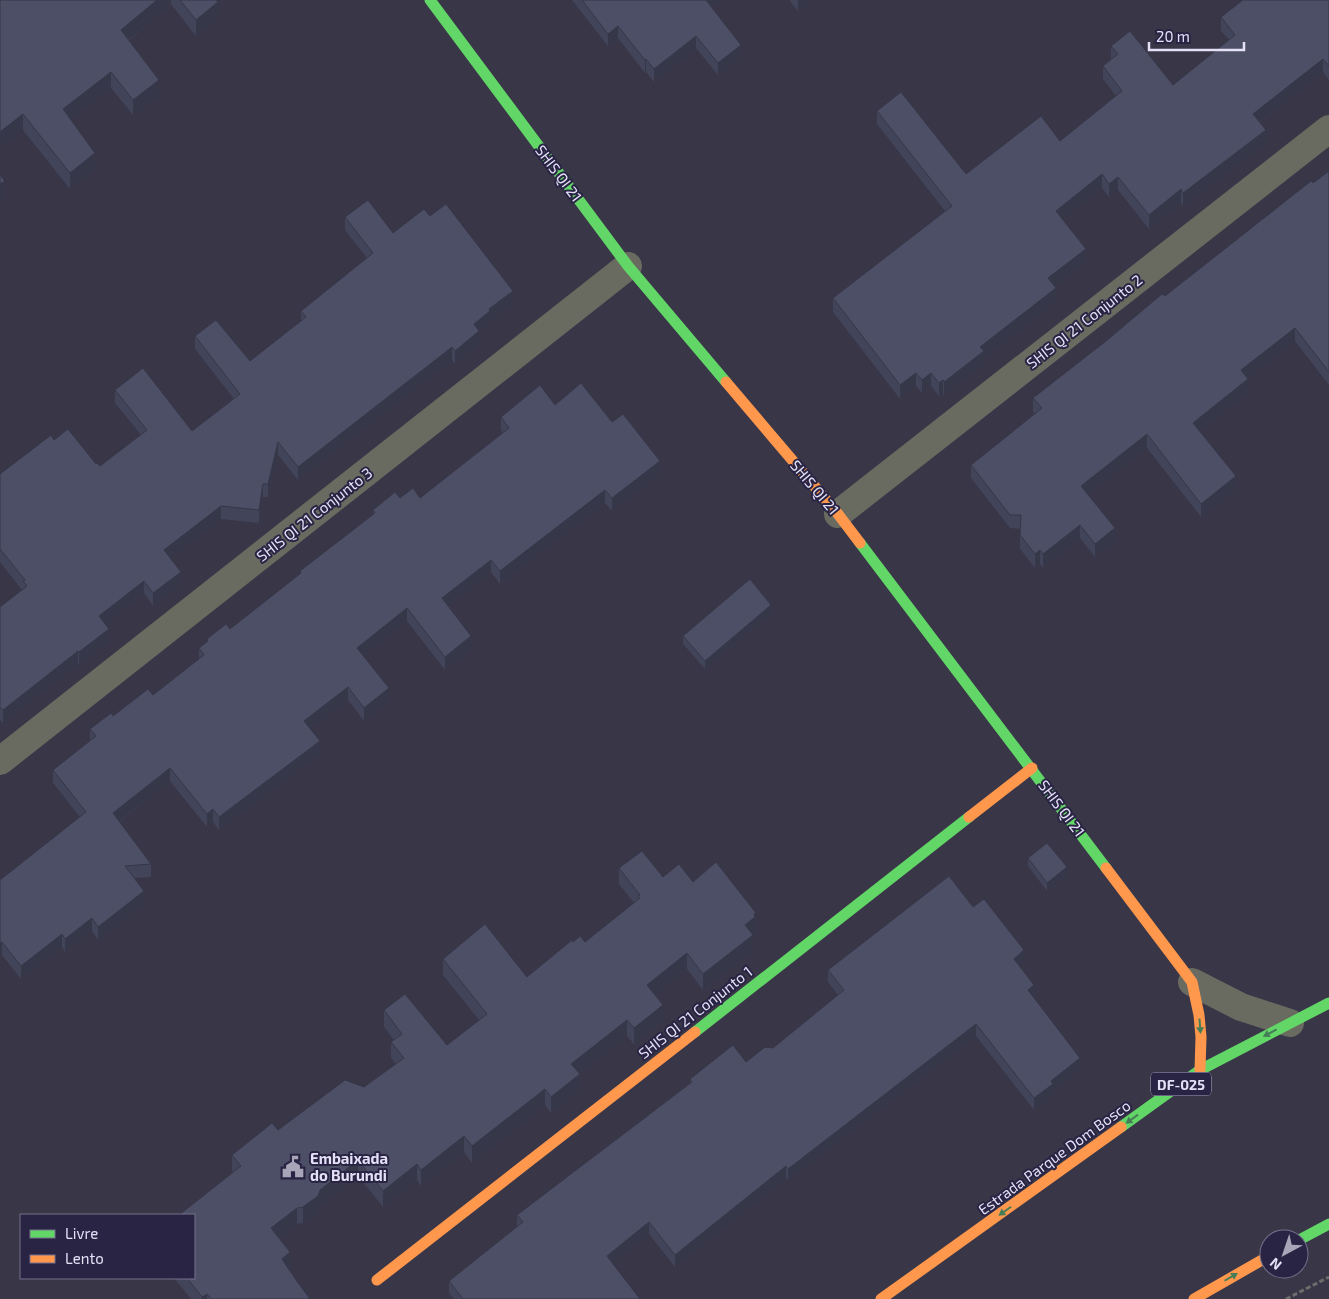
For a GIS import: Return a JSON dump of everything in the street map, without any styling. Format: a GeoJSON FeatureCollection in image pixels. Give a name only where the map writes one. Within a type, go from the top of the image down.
{"type":"FeatureCollection","features":[{"type":"Feature","properties":{"kind":"street","name":"SHIS QI 21"},"geometry":{"type":"LineString","coordinates":[[436,2],[628,266],[838,514],[1192,982],[1199,1015],[1201,1037],[1200,1070]]}},
{"type":"Feature","properties":{"kind":"street","name":"SHIS QI 21 Conjunto 2"},"geometry":{"type":"LineString","coordinates":[[838,514],[1329,129]]}},
{"type":"Feature","properties":{"kind":"street","name":"SHIS QI 21 Conjunto 3"},"geometry":{"type":"LineString","coordinates":[[0,761],[628,266]]}},
{"type":"Feature","properties":{"kind":"street","name":"SHIS QI 21 Conjunto 1"},"geometry":{"type":"LineString","coordinates":[[377,1280],[1032,768]]}},
{"type":"Feature","properties":{"kind":"street","name":"SHIS QI 21"},"geometry":{"type":"LineString","coordinates":[[1192,982],[1240,1007],[1290,1022]]}},
{"type":"Feature","properties":{"kind":"street","name":"Estrada Parque Dom Bosco"},"geometry":{"type":"LineString","coordinates":[[881,1299],[1200,1070],[1329,1003]]}},
{"type":"Feature","properties":{"kind":"street"},"geometry":{"type":"LineString","coordinates":[[1309,1235],[1329,1224]]}},
{"type":"Feature","properties":{"kind":"street"},"geometry":{"type":"LineString","coordinates":[[1194,1299],[1259,1262]]}},
{"type":"Feature","properties":{"kind":"path"},"geometry":{"type":"LineString","coordinates":[[1286,1299],[1329,1277]]}},
{"type":"Feature","properties":{"kind":"building"},"geometry":{"type":"Polygon","coordinates":[[[0,0],[157,0],[121,30],[159,80],[133,100],[111,72],[63,109],[95,153],[70,173],[23,114],[0,132],[0,0]]]}},
{"type":"Feature","properties":{"kind":"building"},"geometry":{"type":"Polygon","coordinates":[[[180,0],[216,0],[218,2],[196,20],[180,0]]]}},
{"type":"Feature","properties":{"kind":"building"},"geometry":{"type":"Polygon","coordinates":[[[582,0],[706,0],[741,45],[718,63],[696,36],[654,69],[618,26],[608,34],[582,0]]]}},
{"type":"Feature","properties":{"kind":"building"},"geometry":{"type":"Polygon","coordinates":[[[1243,0],[1329,0],[1329,66],[1323,59],[1253,114],[1266,130],[1183,193],[1181,189],[1149,215],[1118,177],[1109,184],[1102,174],[1056,211],[1086,249],[1048,278],[1056,288],[980,347],[984,351],[944,382],[943,380],[939,383],[931,373],[922,380],[916,373],[900,385],[833,298],[952,206],[877,111],[901,92],[966,174],[1041,116],[1060,141],[1122,91],[1103,66],[1118,54],[1111,46],[1130,31],[1173,85],[1235,35],[1221,17],[1243,0]]]}},
{"type":"Feature","properties":{"kind":"building"},"geometry":{"type":"Polygon","coordinates":[[[1329,171],[1329,372],[1295,328],[1241,370],[1248,379],[1193,423],[1236,476],[1201,504],[1147,434],[1081,486],[1115,528],[1095,544],[1080,525],[1043,554],[1040,550],[1035,554],[1020,535],[1021,515],[1010,515],[971,465],[1042,408],[1033,398],[1162,294],[1165,296],[1311,181],[1313,183],[1329,171]]]}},
{"type":"Feature","properties":{"kind":"building"},"geometry":{"type":"Polygon","coordinates":[[[0,175],[5,181],[0,184],[0,175]]]}},
{"type":"Feature","properties":{"kind":"building"},"geometry":{"type":"Polygon","coordinates":[[[368,200],[393,233],[424,209],[430,216],[446,204],[513,291],[489,309],[490,311],[474,324],[479,331],[455,351],[452,347],[298,467],[278,442],[268,484],[263,484],[259,510],[221,506],[164,550],[181,572],[153,593],[144,581],[99,616],[109,629],[3,710],[0,707],[0,607],[27,586],[23,581],[25,580],[0,549],[0,474],[51,435],[54,440],[68,429],[96,464],[100,466],[147,430],[115,390],[143,368],[192,431],[240,394],[195,336],[216,320],[250,361],[306,317],[301,311],[373,253],[345,217],[368,200]]]}},
{"type":"Feature","properties":{"kind":"building"},"geometry":{"type":"Polygon","coordinates":[[[581,383],[612,422],[623,414],[660,461],[612,498],[605,490],[500,571],[491,560],[442,598],[471,636],[445,657],[407,608],[357,648],[389,688],[364,708],[348,687],[304,721],[320,741],[219,817],[213,809],[207,814],[170,768],[113,813],[151,864],[125,866],[144,891],[98,927],[92,918],[65,939],[62,934],[21,966],[2,942],[0,943],[0,880],[86,812],[53,770],[96,736],[90,729],[111,713],[113,716],[148,689],[153,695],[204,655],[199,648],[208,641],[207,639],[226,624],[230,629],[301,573],[300,571],[375,513],[373,510],[395,492],[400,498],[413,488],[420,498],[509,428],[501,417],[540,385],[555,405],[581,383]]]}},
{"type":"Feature","properties":{"kind":"building"},"geometry":{"type":"Polygon","coordinates":[[[750,579],[771,605],[705,661],[683,636],[750,579]]]}},
{"type":"Feature","properties":{"kind":"building"},"geometry":{"type":"Polygon","coordinates":[[[1047,843],[1067,867],[1047,883],[1028,858],[1047,843]]]}},
{"type":"Feature","properties":{"kind":"building"},"geometry":{"type":"Polygon","coordinates":[[[642,851],[663,877],[679,864],[693,882],[716,862],[756,913],[754,914],[755,917],[745,925],[753,935],[703,974],[687,953],[647,985],[663,1005],[634,1028],[627,1020],[571,1064],[580,1074],[551,1097],[545,1089],[472,1146],[464,1136],[421,1170],[417,1164],[383,1191],[358,1160],[320,1190],[318,1196],[303,1207],[297,1208],[271,1228],[290,1252],[282,1259],[310,1299],[211,1299],[207,1294],[202,1297],[188,1279],[195,1279],[195,1214],[180,1214],[241,1166],[232,1155],[272,1123],[278,1130],[345,1080],[364,1087],[404,1058],[391,1042],[402,1034],[384,1010],[405,994],[447,1045],[487,1014],[443,959],[485,924],[527,977],[572,940],[573,942],[580,936],[585,942],[640,898],[638,896],[640,895],[619,868],[642,851]]]}},
{"type":"Feature","properties":{"kind":"building"},"geometry":{"type":"Polygon","coordinates":[[[949,876],[973,907],[984,899],[1024,950],[1014,959],[1034,985],[1028,990],[1080,1058],[1051,1081],[1053,1084],[1034,1098],[976,1024],[788,1169],[786,1166],[675,1255],[649,1222],[607,1256],[640,1299],[463,1299],[449,1281],[523,1222],[517,1215],[692,1082],[690,1079],[733,1045],[746,1062],[765,1047],[773,1048],[844,990],[828,970],[949,876]]]}},
{"type":"Feature","properties":{"kind":"traffic: fast"},"geometry":{"type":"LineString","coordinates":[[430,0],[628,266],[726,382]]}},
{"type":"Feature","properties":{"kind":"traffic: fast"},"geometry":{"type":"LineString","coordinates":[[860,543],[1106,868]]}},
{"type":"Feature","properties":{"kind":"traffic: fast"},"geometry":{"type":"LineString","coordinates":[[695,1032],[969,817]]}},
{"type":"Feature","properties":{"kind":"traffic: fast"},"geometry":{"type":"LineString","coordinates":[[1121,1127],[1200,1070],[1329,1003]]}},
{"type":"Feature","properties":{"kind":"traffic: fast"},"geometry":{"type":"LineString","coordinates":[[1309,1235],[1329,1224]]}},
{"type":"Feature","properties":{"kind":"traffic: slow"},"geometry":{"type":"LineString","coordinates":[[726,382],[838,514],[860,543]]}},
{"type":"Feature","properties":{"kind":"traffic: slow"},"geometry":{"type":"LineString","coordinates":[[969,817],[1032,768]]}},
{"type":"Feature","properties":{"kind":"traffic: slow"},"geometry":{"type":"LineString","coordinates":[[1106,868],[1192,982],[1199,1015],[1201,1037],[1200,1070]]}},
{"type":"Feature","properties":{"kind":"traffic: slow"},"geometry":{"type":"LineString","coordinates":[[377,1280],[695,1032]]}},
{"type":"Feature","properties":{"kind":"traffic: slow"},"geometry":{"type":"LineString","coordinates":[[881,1299],[1121,1127]]}},
{"type":"Feature","properties":{"kind":"traffic: slow"},"geometry":{"type":"LineString","coordinates":[[1194,1299],[1259,1262]]}},
{"type":"Feature","properties":{"kind":"place","name":"Embaixada do Burundi"},"geometry":{"type":"Point","coordinates":[293,1167]}}]}
